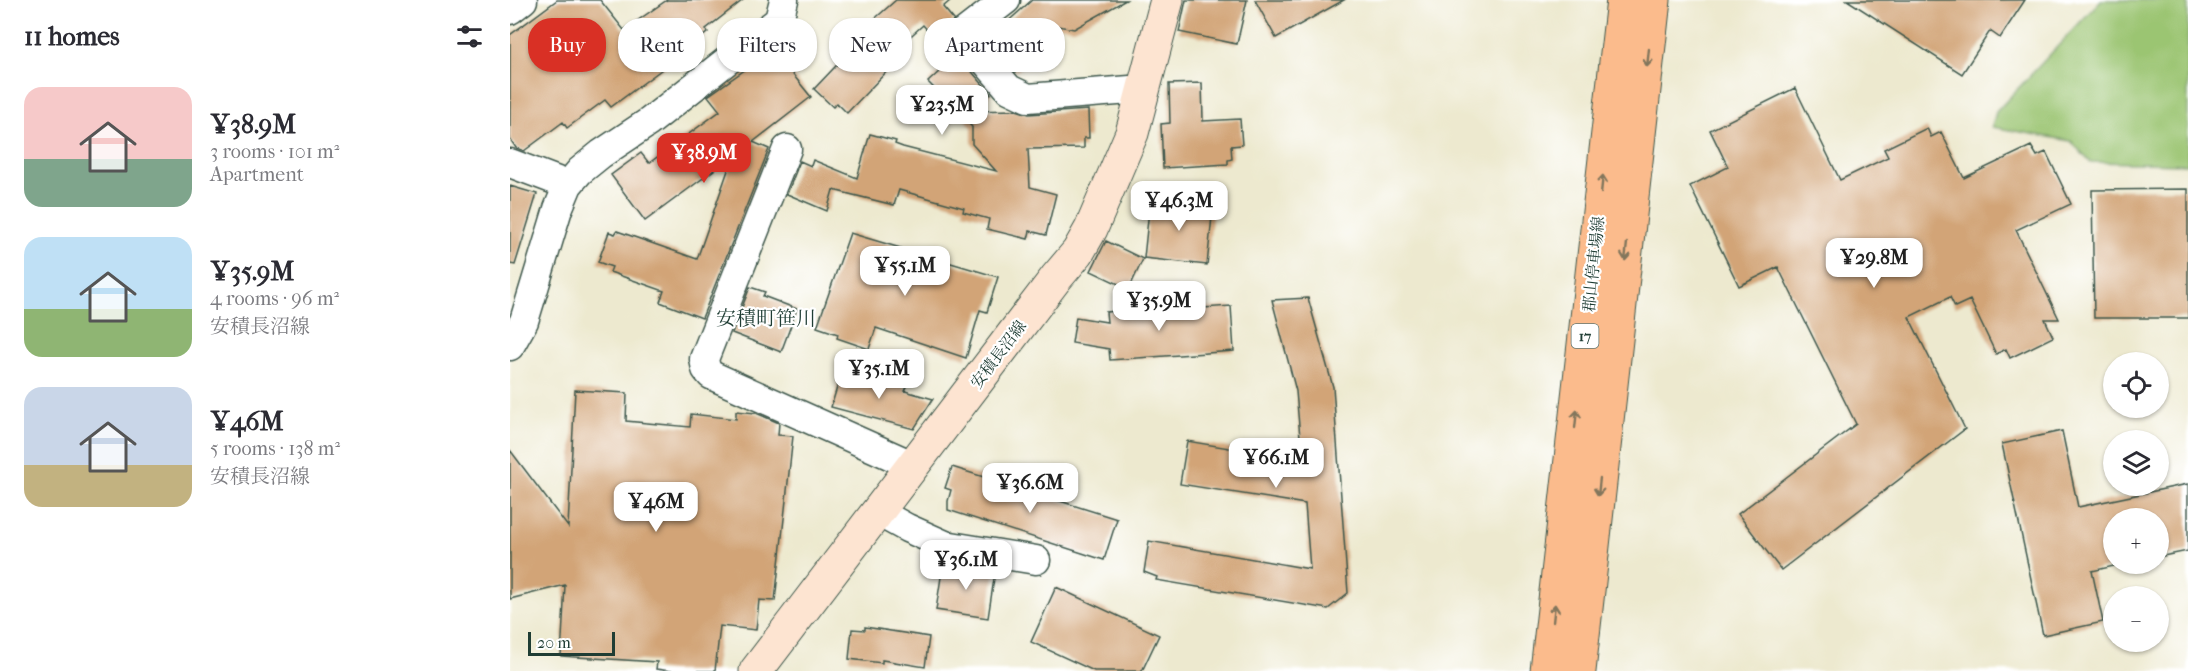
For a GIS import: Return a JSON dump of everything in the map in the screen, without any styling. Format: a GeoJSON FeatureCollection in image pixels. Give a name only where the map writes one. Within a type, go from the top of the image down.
{"type":"FeatureCollection","features":[{"type":"Feature","properties":{"kind":"main road","name":"安積長沼線"},"geometry":{"type":"LineString","coordinates":[[756,671],[1078,252],[1091,229],[1131,133],[1167,0]]}},
{"type":"Feature","properties":{"kind":"main road","name":"郡山停車場線"},"geometry":{"type":"LineString","coordinates":[[1547,671],[1623,0]]}},
{"type":"Feature","properties":{"kind":"main road","name":"郡山停車場線"},"geometry":{"type":"LineString","coordinates":[[1579,671],[1654,0]]}},
{"type":"Feature","properties":{"kind":"street"},"geometry":{"type":"LineString","coordinates":[[510,10],[523,0]]}},
{"type":"Feature","properties":{"kind":"street"},"geometry":{"type":"LineString","coordinates":[[510,345],[524,321],[551,230],[568,184],[601,154],[649,122],[779,20],[784,0]]}},
{"type":"Feature","properties":{"kind":"street"},"geometry":{"type":"LineString","coordinates":[[1006,0],[962,34],[1009,89],[1028,98],[1143,89]]}},
{"type":"Feature","properties":{"kind":"street"},"geometry":{"type":"LineString","coordinates":[[787,148],[704,359],[706,369],[711,375],[914,466]]}},
{"type":"Feature","properties":{"kind":"street"},"geometry":{"type":"LineString","coordinates":[[510,162],[568,184]]}},
{"type":"Feature","properties":{"kind":"street"},"geometry":{"type":"LineString","coordinates":[[878,512],[945,545],[1036,560]]}},
{"type":"Feature","properties":{"kind":"green space"},"geometry":{"type":"Polygon","coordinates":[[[2101,0],[2188,0],[2188,164],[2090,162],[2071,141],[1992,127],[1996,112],[2101,0]]]}},
{"type":"Feature","properties":{"kind":"building"},"geometry":{"type":"Polygon","coordinates":[[[557,0],[600,0],[618,22],[618,72],[658,72],[611,107],[605,100],[567,128],[563,122],[524,151],[516,148],[510,139],[510,35],[528,22],[528,72],[606,72],[606,18],[533,18],[557,0]]]}},
{"type":"Feature","properties":{"kind":"building"},"geometry":{"type":"Polygon","coordinates":[[[667,0],[743,0],[717,18],[706,29],[708,32],[705,34],[705,18],[641,18],[667,0]]]}},
{"type":"Feature","properties":{"kind":"building"},"geometry":{"type":"Polygon","coordinates":[[[896,0],[951,0],[943,7],[952,18],[924,18],[924,26],[912,35],[912,18],[876,18],[896,0]]]}},
{"type":"Feature","properties":{"kind":"building"},"geometry":{"type":"Polygon","coordinates":[[[1032,0],[1126,0],[1074,29],[1065,27],[1065,18],[1012,18],[1032,0]]]}},
{"type":"Feature","properties":{"kind":"building"},"geometry":{"type":"Polygon","coordinates":[[[1186,0],[1247,0],[1237,44],[1179,32],[1186,0]]]}},
{"type":"Feature","properties":{"kind":"building"},"geometry":{"type":"Polygon","coordinates":[[[1255,0],[1344,0],[1276,38],[1255,0]]]}},
{"type":"Feature","properties":{"kind":"building"},"geometry":{"type":"Polygon","coordinates":[[[1847,0],[2025,0],[2000,38],[1990,31],[1962,74],[1847,0]]]}},
{"type":"Feature","properties":{"kind":"building"},"geometry":{"type":"Polygon","coordinates":[[[742,72],[791,72],[811,97],[753,142],[769,149],[702,318],[660,302],[664,291],[610,272],[612,267],[598,262],[609,232],[615,234],[617,231],[697,259],[733,156],[645,221],[611,175],[641,153],[649,163],[720,111],[708,96],[742,72]]]}},
{"type":"Feature","properties":{"kind":"building"},"geometry":{"type":"Polygon","coordinates":[[[830,72],[886,72],[847,113],[837,103],[833,107],[814,89],[830,72]]]}},
{"type":"Feature","properties":{"kind":"building"},"geometry":{"type":"Polygon","coordinates":[[[939,72],[972,72],[991,94],[971,111],[1016,110],[1029,114],[1088,110],[1089,138],[1084,138],[1084,148],[1028,149],[1030,187],[1056,194],[1046,235],[1030,231],[1028,239],[987,229],[989,219],[963,212],[964,208],[899,190],[894,205],[833,190],[827,211],[787,194],[800,161],[811,166],[813,160],[857,178],[870,134],[896,141],[895,144],[903,147],[996,171],[972,144],[972,127],[928,82],[939,72]]]}},
{"type":"Feature","properties":{"kind":"building"},"geometry":{"type":"Polygon","coordinates":[[[1202,83],[1203,121],[1240,119],[1242,145],[1231,146],[1232,159],[1228,160],[1228,164],[1163,168],[1161,124],[1170,123],[1169,84],[1202,83]]]}},
{"type":"Feature","properties":{"kind":"building"},"geometry":{"type":"Polygon","coordinates":[[[1795,88],[1840,180],[1888,157],[1884,149],[1927,128],[1931,137],[1941,132],[1964,178],[2031,146],[2037,156],[2046,152],[2071,204],[2016,230],[2059,319],[2045,319],[2053,337],[2010,358],[2006,349],[1996,354],[1970,300],[1955,307],[1950,297],[1909,317],[1965,429],[1781,570],[1738,514],[1856,424],[1778,267],[1739,286],[1690,186],[1728,167],[1710,130],[1795,88]]]}},
{"type":"Feature","properties":{"kind":"building"},"geometry":{"type":"Polygon","coordinates":[[[510,186],[537,194],[515,265],[510,264],[510,186]]]}},
{"type":"Feature","properties":{"kind":"building"},"geometry":{"type":"Polygon","coordinates":[[[2188,189],[2188,318],[2094,318],[2092,190],[2188,189]]]}},
{"type":"Feature","properties":{"kind":"building"},"geometry":{"type":"Polygon","coordinates":[[[1150,200],[1213,207],[1207,265],[1144,258],[1150,200]]]}},
{"type":"Feature","properties":{"kind":"building"},"geometry":{"type":"Polygon","coordinates":[[[850,233],[998,277],[987,312],[980,310],[966,358],[876,328],[869,349],[837,338],[838,334],[817,327],[850,233]]]}},
{"type":"Feature","properties":{"kind":"building"},"geometry":{"type":"Polygon","coordinates":[[[1106,241],[1143,259],[1129,289],[1091,271],[1106,241]]]}},
{"type":"Feature","properties":{"kind":"building"},"geometry":{"type":"Polygon","coordinates":[[[750,287],[765,292],[763,296],[797,309],[781,352],[732,333],[750,287]]]}},
{"type":"Feature","properties":{"kind":"building"},"geometry":{"type":"Polygon","coordinates":[[[1308,298],[1333,387],[1348,593],[1328,609],[1156,580],[1157,577],[1144,572],[1149,541],[1310,569],[1305,504],[1180,484],[1187,441],[1302,460],[1296,391],[1272,300],[1308,298]]]}},
{"type":"Feature","properties":{"kind":"building"},"geometry":{"type":"Polygon","coordinates":[[[1203,305],[1203,308],[1231,306],[1234,351],[1110,360],[1109,349],[1072,343],[1076,317],[1107,322],[1106,312],[1203,305]]]}},
{"type":"Feature","properties":{"kind":"building"},"geometry":{"type":"Polygon","coordinates":[[[843,368],[907,387],[905,391],[933,399],[914,429],[831,407],[843,368]]]}},
{"type":"Feature","properties":{"kind":"building"},"geometry":{"type":"Polygon","coordinates":[[[575,390],[627,393],[626,421],[690,427],[691,414],[736,419],[736,411],[756,413],[779,423],[778,435],[793,436],[775,601],[759,600],[756,630],[720,626],[715,671],[671,671],[656,669],[657,662],[561,656],[565,585],[510,599],[510,450],[568,527],[575,390]]]}},
{"type":"Feature","properties":{"kind":"building"},"geometry":{"type":"Polygon","coordinates":[[[2062,431],[2078,507],[2131,496],[2169,496],[2169,488],[2188,484],[2188,551],[2169,555],[2169,508],[2103,508],[2103,568],[2092,571],[2103,622],[2043,635],[2002,444],[2062,431]]]}},
{"type":"Feature","properties":{"kind":"building"},"geometry":{"type":"Polygon","coordinates":[[[952,467],[1117,519],[1104,560],[948,510],[951,490],[945,488],[952,467]]]}},
{"type":"Feature","properties":{"kind":"building"},"geometry":{"type":"Polygon","coordinates":[[[943,564],[995,572],[988,618],[936,610],[943,564]]]}},
{"type":"Feature","properties":{"kind":"building"},"geometry":{"type":"Polygon","coordinates":[[[1056,587],[1159,635],[1142,671],[1094,671],[1031,642],[1056,587]]]}},
{"type":"Feature","properties":{"kind":"building"},"geometry":{"type":"Polygon","coordinates":[[[865,627],[929,637],[925,667],[882,660],[882,663],[849,659],[852,629],[865,630],[865,627]]]}},
{"type":"Feature","properties":{"kind":"district","name":"安積町笹川"},"geometry":{"type":"Point","coordinates":[766,318]}}]}
